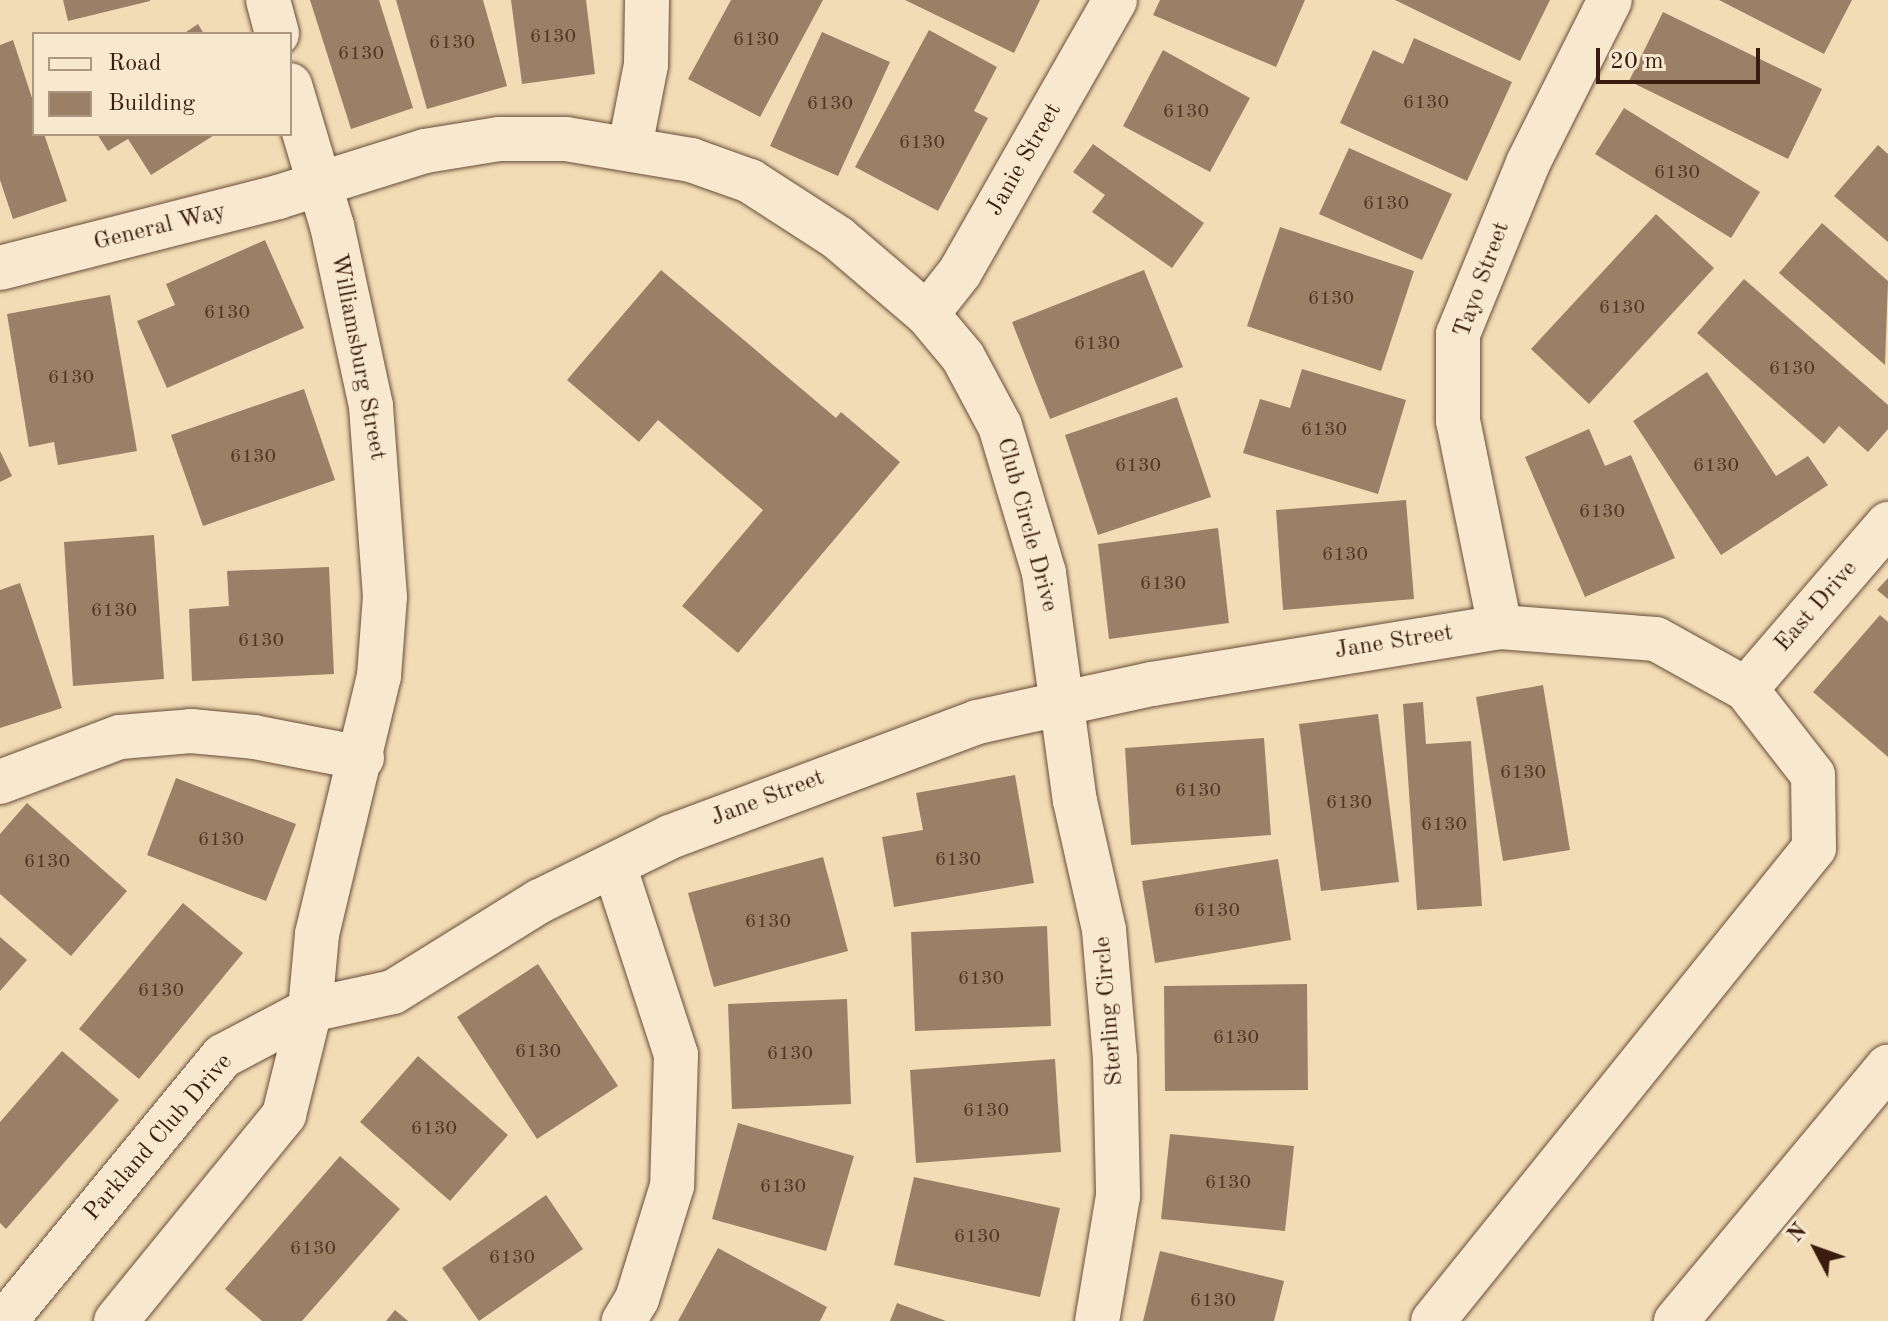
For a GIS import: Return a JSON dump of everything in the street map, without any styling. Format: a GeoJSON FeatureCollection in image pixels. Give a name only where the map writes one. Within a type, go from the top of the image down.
{"type":"FeatureCollection","features":[{"type":"Feature","properties":{"kind":"street"},"geometry":{"type":"LineString","coordinates":[[268,0],[276,32]]}},
{"type":"Feature","properties":{"kind":"street"},"geometry":{"type":"LineString","coordinates":[[630,147],[646,65],[647,0]]}},
{"type":"Feature","properties":{"kind":"street","name":"Janie Street"},"geometry":{"type":"LineString","coordinates":[[927,314],[960,272],[1115,0]]}},
{"type":"Feature","properties":{"kind":"street","name":"Tayo Street"},"geometry":{"type":"LineString","coordinates":[[1500,627],[1458,421],[1458,334],[1528,163],[1610,0]]}},
{"type":"Feature","properties":{"kind":"street","name":"Williamsburg Street"},"geometry":{"type":"LineString","coordinates":[[292,92],[363,362],[381,486],[384,613],[379,676],[362,758],[317,934],[310,1010]]}},
{"type":"Feature","properties":{"kind":"street","name":"Club Circle Drive"},"geometry":{"type":"LineString","coordinates":[[318,182],[425,151],[499,139],[566,139],[630,147],[691,160],[750,181],[838,238],[927,314],[963,357],[1000,426],[1044,573],[1062,703]]}},
{"type":"Feature","properties":{"kind":"street","name":"General Way"},"geometry":{"type":"LineString","coordinates":[[0,268],[278,197],[318,182]]}},
{"type":"Feature","properties":{"kind":"street","name":"East Drive"},"geometry":{"type":"LineString","coordinates":[[1746,689],[1888,524]]}},
{"type":"Feature","properties":{"kind":"street","name":"Jane Street"},"geometry":{"type":"LineString","coordinates":[[310,1010],[393,992],[540,901],[670,837],[977,722],[1268,662],[1500,627],[1656,639],[1746,689],[1813,775],[1814,848],[1433,1321]]}},
{"type":"Feature","properties":{"kind":"street","name":"Sterling Circle"},"geometry":{"type":"LineString","coordinates":[[1062,703],[1075,801],[1104,930],[1115,1059],[1118,1196],[1097,1321]]}},
{"type":"Feature","properties":{"kind":"street"},"geometry":{"type":"LineString","coordinates":[[0,782],[120,737],[191,731],[254,737],[362,758]]}},
{"type":"Feature","properties":{"kind":"street"},"geometry":{"type":"LineString","coordinates":[[614,865],[676,1055],[672,1186],[637,1299],[624,1321]]}},
{"type":"Feature","properties":{"kind":"street"},"geometry":{"type":"LineString","coordinates":[[116,1321],[284,1115],[310,1010]]}},
{"type":"Feature","properties":{"kind":"street","name":"Parkland Club Drive"},"geometry":{"type":"LineString","coordinates":[[5,1321],[223,1056],[310,1010]]}},
{"type":"Feature","properties":{"kind":"street"},"geometry":{"type":"LineString","coordinates":[[1676,1321],[1888,1067]]}},
{"type":"Feature","properties":{"kind":"building"},"geometry":{"type":"Polygon","coordinates":[[[63,0],[150,0],[150,1],[68,21],[63,0]]]}},
{"type":"Feature","properties":{"kind":"building"},"geometry":{"type":"Polygon","coordinates":[[[310,0],[379,0],[413,108],[351,129],[310,0]]]}},
{"type":"Feature","properties":{"kind":"building"},"geometry":{"type":"Polygon","coordinates":[[[396,0],[483,0],[507,86],[427,109],[396,0]]]}},
{"type":"Feature","properties":{"kind":"building"},"geometry":{"type":"Polygon","coordinates":[[[511,0],[586,0],[595,74],[522,84],[511,0]]]}},
{"type":"Feature","properties":{"kind":"building"},"geometry":{"type":"Polygon","coordinates":[[[731,0],[823,0],[760,117],[688,79],[731,0]]]}},
{"type":"Feature","properties":{"kind":"building"},"geometry":{"type":"Polygon","coordinates":[[[905,0],[1040,0],[1014,53],[905,0]]]}},
{"type":"Feature","properties":{"kind":"building"},"geometry":{"type":"Polygon","coordinates":[[[1160,0],[1305,0],[1276,67],[1153,15],[1160,0]]]}},
{"type":"Feature","properties":{"kind":"building"},"geometry":{"type":"Polygon","coordinates":[[[1395,0],[1550,0],[1520,61],[1395,0]]]}},
{"type":"Feature","properties":{"kind":"building"},"geometry":{"type":"Polygon","coordinates":[[[1719,0],[1852,0],[1824,54],[1719,0]]]}},
{"type":"Feature","properties":{"kind":"building"},"geometry":{"type":"Polygon","coordinates":[[[1663,12],[1822,89],[1788,159],[1629,81],[1663,12]]]}},
{"type":"Feature","properties":{"kind":"building"},"geometry":{"type":"Polygon","coordinates":[[[198,24],[203,32],[186,32],[198,24]]]}},
{"type":"Feature","properties":{"kind":"building"},"geometry":{"type":"Polygon","coordinates":[[[929,30],[997,67],[974,111],[988,118],[938,211],[855,167],[929,30]]]}},
{"type":"Feature","properties":{"kind":"building"},"geometry":{"type":"Polygon","coordinates":[[[822,32],[890,62],[838,176],[770,146],[822,32]]]}},
{"type":"Feature","properties":{"kind":"building"},"geometry":{"type":"Polygon","coordinates":[[[1414,38],[1512,82],[1467,181],[1340,123],[1373,50],[1403,64],[1414,38]]]}},
{"type":"Feature","properties":{"kind":"building"},"geometry":{"type":"Polygon","coordinates":[[[13,40],[32,98],[32,136],[45,136],[67,201],[13,219],[0,180],[0,45],[13,40]]]}},
{"type":"Feature","properties":{"kind":"building"},"geometry":{"type":"Polygon","coordinates":[[[1163,50],[1250,98],[1210,172],[1123,126],[1163,50]]]}},
{"type":"Feature","properties":{"kind":"building"},"geometry":{"type":"Polygon","coordinates":[[[1624,108],[1760,192],[1731,238],[1595,154],[1624,108]]]}},
{"type":"Feature","properties":{"kind":"building"},"geometry":{"type":"Polygon","coordinates":[[[98,136],[213,136],[151,175],[128,139],[108,151],[98,136]]]}},
{"type":"Feature","properties":{"kind":"building"},"geometry":{"type":"Polygon","coordinates":[[[1093,144],[1204,223],[1172,268],[1092,212],[1105,195],[1073,172],[1093,144]]]}},
{"type":"Feature","properties":{"kind":"building"},"geometry":{"type":"Polygon","coordinates":[[[1878,145],[1888,154],[1888,242],[1834,196],[1878,145]]]}},
{"type":"Feature","properties":{"kind":"building"},"geometry":{"type":"Polygon","coordinates":[[[1349,148],[1452,194],[1422,260],[1319,214],[1349,148]]]}},
{"type":"Feature","properties":{"kind":"building"},"geometry":{"type":"Polygon","coordinates":[[[1656,214],[1714,268],[1589,404],[1531,349],[1656,214]]]}},
{"type":"Feature","properties":{"kind":"building"},"geometry":{"type":"Polygon","coordinates":[[[1822,223],[1888,281],[1885,365],[1779,273],[1822,223]]]}},
{"type":"Feature","properties":{"kind":"building"},"geometry":{"type":"Polygon","coordinates":[[[1280,227],[1414,271],[1381,371],[1247,326],[1280,227]]]}},
{"type":"Feature","properties":{"kind":"building"},"geometry":{"type":"Polygon","coordinates":[[[265,240],[304,328],[167,388],[137,321],[175,305],[166,284],[265,240]]]}},
{"type":"Feature","properties":{"kind":"building"},"geometry":{"type":"Polygon","coordinates":[[[661,270],[836,418],[841,412],[900,462],[738,653],[682,606],[763,510],[658,420],[639,442],[567,380],[661,270]]]}},
{"type":"Feature","properties":{"kind":"building"},"geometry":{"type":"Polygon","coordinates":[[[1144,270],[1183,367],[1050,419],[1012,322],[1144,270]]]}},
{"type":"Feature","properties":{"kind":"building"},"geometry":{"type":"Polygon","coordinates":[[[1744,279],[1888,405],[1888,429],[1868,452],[1839,426],[1824,444],[1697,333],[1744,279]]]}},
{"type":"Feature","properties":{"kind":"building"},"geometry":{"type":"Polygon","coordinates":[[[110,295],[137,451],[58,465],[54,442],[29,447],[7,314],[110,295]]]}},
{"type":"Feature","properties":{"kind":"building"},"geometry":{"type":"Polygon","coordinates":[[[1302,369],[1406,400],[1378,494],[1243,453],[1260,399],[1290,408],[1302,369]]]}},
{"type":"Feature","properties":{"kind":"building"},"geometry":{"type":"Polygon","coordinates":[[[1707,372],[1776,476],[1808,456],[1828,485],[1721,555],[1633,421],[1707,372]]]}},
{"type":"Feature","properties":{"kind":"building"},"geometry":{"type":"Polygon","coordinates":[[[304,389],[335,480],[203,526],[171,435],[304,389]]]}},
{"type":"Feature","properties":{"kind":"building"},"geometry":{"type":"Polygon","coordinates":[[[1177,397],[1211,497],[1098,535],[1065,435],[1177,397]]]}},
{"type":"Feature","properties":{"kind":"building"},"geometry":{"type":"Polygon","coordinates":[[[1589,429],[1605,466],[1631,455],[1675,558],[1585,597],[1525,457],[1589,429]]]}},
{"type":"Feature","properties":{"kind":"building"},"geometry":{"type":"Polygon","coordinates":[[[0,451],[12,476],[0,482],[0,451]]]}},
{"type":"Feature","properties":{"kind":"building"},"geometry":{"type":"Polygon","coordinates":[[[1406,500],[1414,599],[1283,610],[1276,510],[1406,500]]]}},
{"type":"Feature","properties":{"kind":"building"},"geometry":{"type":"Polygon","coordinates":[[[1218,528],[1229,623],[1109,639],[1098,544],[1218,528]]]}},
{"type":"Feature","properties":{"kind":"building"},"geometry":{"type":"Polygon","coordinates":[[[154,535],[164,679],[73,686],[64,542],[154,535]]]}},
{"type":"Feature","properties":{"kind":"building"},"geometry":{"type":"Polygon","coordinates":[[[329,567],[334,674],[192,681],[189,609],[229,606],[227,571],[329,567]]]}},
{"type":"Feature","properties":{"kind":"building"},"geometry":{"type":"Polygon","coordinates":[[[1888,578],[1888,599],[1877,590],[1888,578]]]}},
{"type":"Feature","properties":{"kind":"building"},"geometry":{"type":"Polygon","coordinates":[[[20,583],[62,708],[0,728],[0,590],[20,583]]]}},
{"type":"Feature","properties":{"kind":"building"},"geometry":{"type":"Polygon","coordinates":[[[1880,615],[1888,622],[1888,757],[1813,692],[1880,615]]]}},
{"type":"Feature","properties":{"kind":"building"},"geometry":{"type":"Polygon","coordinates":[[[1543,685],[1570,850],[1503,861],[1476,697],[1543,685]]]}},
{"type":"Feature","properties":{"kind":"building"},"geometry":{"type":"Polygon","coordinates":[[[1423,702],[1426,744],[1471,741],[1482,906],[1417,910],[1403,704],[1423,702]]]}},
{"type":"Feature","properties":{"kind":"building"},"geometry":{"type":"Polygon","coordinates":[[[1378,714],[1399,882],[1321,891],[1299,724],[1378,714]]]}},
{"type":"Feature","properties":{"kind":"building"},"geometry":{"type":"Polygon","coordinates":[[[1264,738],[1271,835],[1131,845],[1125,748],[1264,738]]]}},
{"type":"Feature","properties":{"kind":"building"},"geometry":{"type":"Polygon","coordinates":[[[1015,775],[1034,883],[894,907],[882,837],[923,830],[916,793],[1015,775]]]}},
{"type":"Feature","properties":{"kind":"building"},"geometry":{"type":"Polygon","coordinates":[[[176,778],[296,824],[266,901],[147,855],[176,778]]]}},
{"type":"Feature","properties":{"kind":"building"},"geometry":{"type":"Polygon","coordinates":[[[27,803],[127,891],[71,956],[0,894],[0,834],[27,803]]]}},
{"type":"Feature","properties":{"kind":"building"},"geometry":{"type":"Polygon","coordinates":[[[823,857],[848,951],[714,987],[688,893],[823,857]]]}},
{"type":"Feature","properties":{"kind":"building"},"geometry":{"type":"Polygon","coordinates":[[[1278,859],[1291,940],[1155,963],[1142,881],[1278,859]]]}},
{"type":"Feature","properties":{"kind":"building"},"geometry":{"type":"Polygon","coordinates":[[[183,903],[243,953],[139,1079],[79,1029],[183,903]]]}},
{"type":"Feature","properties":{"kind":"building"},"geometry":{"type":"Polygon","coordinates":[[[1047,926],[1051,1026],[915,1031],[911,932],[1047,926]]]}},
{"type":"Feature","properties":{"kind":"building"},"geometry":{"type":"Polygon","coordinates":[[[0,937],[27,960],[0,991],[0,937]]]}},
{"type":"Feature","properties":{"kind":"building"},"geometry":{"type":"Polygon","coordinates":[[[538,964],[618,1086],[537,1139],[457,1017],[538,964]]]}},
{"type":"Feature","properties":{"kind":"building"},"geometry":{"type":"Polygon","coordinates":[[[1307,984],[1308,1090],[1165,1091],[1164,986],[1307,984]]]}},
{"type":"Feature","properties":{"kind":"building"},"geometry":{"type":"Polygon","coordinates":[[[847,999],[851,1104],[732,1109],[728,1004],[847,999]]]}},
{"type":"Feature","properties":{"kind":"building"},"geometry":{"type":"Polygon","coordinates":[[[62,1051],[119,1100],[6,1229],[0,1223],[0,1122],[62,1051]]]}},
{"type":"Feature","properties":{"kind":"building"},"geometry":{"type":"Polygon","coordinates":[[[418,1056],[508,1135],[450,1201],[360,1122],[418,1056]]]}},
{"type":"Feature","properties":{"kind":"building"},"geometry":{"type":"Polygon","coordinates":[[[1055,1059],[1061,1152],[916,1163],[910,1070],[1055,1059]]]}},
{"type":"Feature","properties":{"kind":"building"},"geometry":{"type":"Polygon","coordinates":[[[738,1123],[854,1156],[826,1251],[712,1219],[738,1123]]]}},
{"type":"Feature","properties":{"kind":"building"},"geometry":{"type":"Polygon","coordinates":[[[1170,1134],[1294,1146],[1285,1231],[1161,1219],[1170,1134]]]}},
{"type":"Feature","properties":{"kind":"building"},"geometry":{"type":"Polygon","coordinates":[[[340,1156],[400,1209],[302,1321],[262,1321],[225,1289],[340,1156]]]}},
{"type":"Feature","properties":{"kind":"building"},"geometry":{"type":"Polygon","coordinates":[[[914,1177],[1060,1208],[1040,1297],[894,1265],[914,1177]]]}},
{"type":"Feature","properties":{"kind":"building"},"geometry":{"type":"Polygon","coordinates":[[[546,1195],[583,1249],[479,1321],[442,1268],[546,1195]]]}},
{"type":"Feature","properties":{"kind":"building"},"geometry":{"type":"Polygon","coordinates":[[[718,1248],[827,1307],[820,1321],[678,1321],[718,1248]]]}},
{"type":"Feature","properties":{"kind":"building"},"geometry":{"type":"Polygon","coordinates":[[[1160,1251],[1284,1281],[1274,1321],[1143,1321],[1160,1251]]]}},
{"type":"Feature","properties":{"kind":"building"},"geometry":{"type":"Polygon","coordinates":[[[897,1303],[946,1321],[890,1321],[897,1303]]]}},
{"type":"Feature","properties":{"kind":"building"},"geometry":{"type":"Polygon","coordinates":[[[395,1310],[408,1321],[386,1321],[395,1310]]]}}]}
